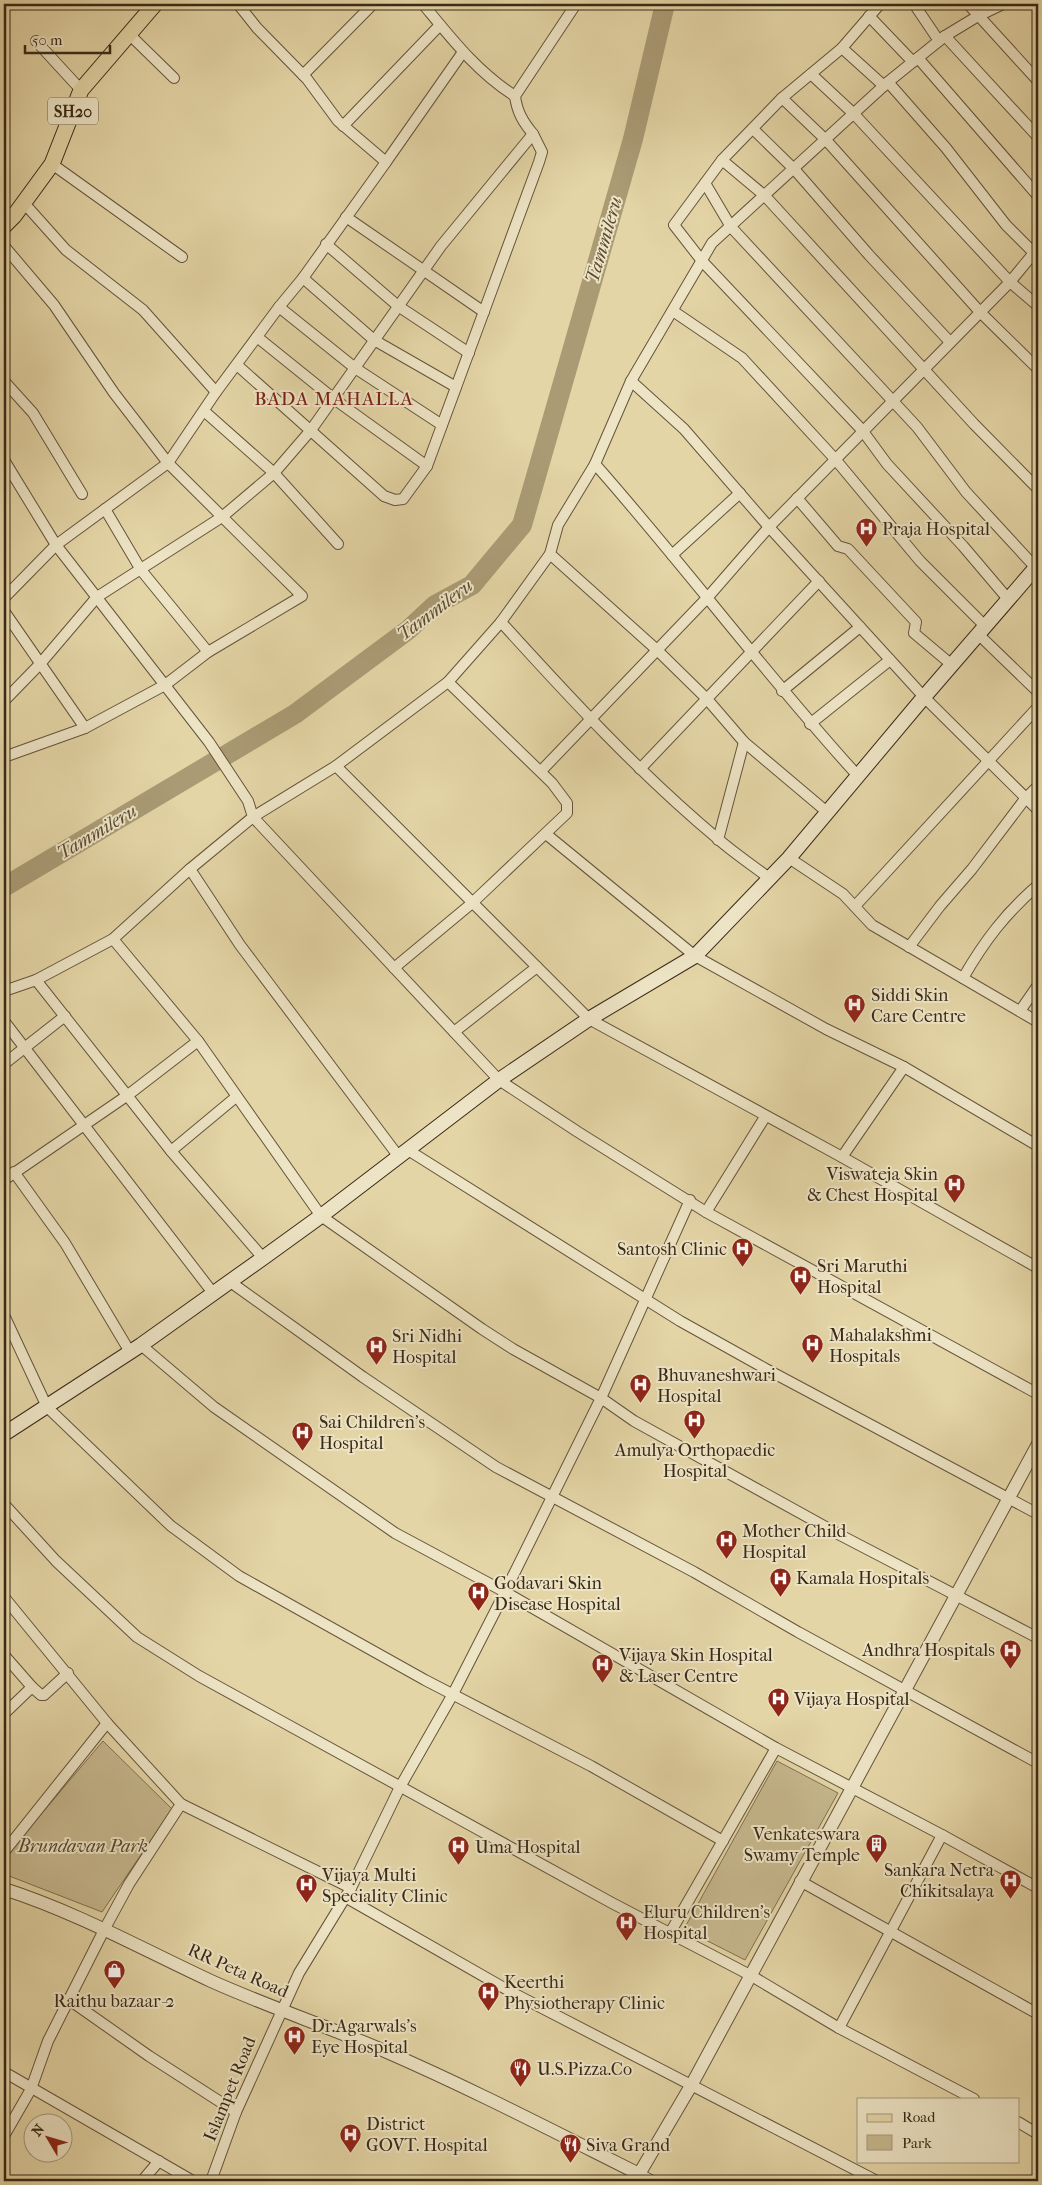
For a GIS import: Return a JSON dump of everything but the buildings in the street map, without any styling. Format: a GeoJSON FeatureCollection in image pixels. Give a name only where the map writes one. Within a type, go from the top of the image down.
{"type":"FeatureCollection","features":[{"type":"Feature","properties":{"kind":"main road","name":"SH20"},"geometry":{"type":"LineString","coordinates":[[4,226],[14,216],[52,164],[81,90],[155,4]]}},
{"type":"Feature","properties":{"kind":"main road"},"geometry":{"type":"LineString","coordinates":[[4,1434],[136,1349],[322,1216],[499,1080],[589,1019],[695,956],[789,858],[981,630],[1036,570]]}},
{"type":"Feature","properties":{"kind":"street"},"geometry":{"type":"LineString","coordinates":[[238,4],[257,28],[303,76],[343,126],[386,162]]}},
{"type":"Feature","properties":{"kind":"street"},"geometry":{"type":"LineString","coordinates":[[303,76],[373,4]]}},
{"type":"Feature","properties":{"kind":"street"},"geometry":{"type":"LineString","coordinates":[[423,4],[463,52],[495,83],[515,96]]}},
{"type":"Feature","properties":{"kind":"street"},"geometry":{"type":"LineString","coordinates":[[237,365],[384,496],[395,500],[403,499],[428,466],[540,162],[542,152],[533,134],[524,123],[517,107],[515,96],[576,4]]}},
{"type":"Feature","properties":{"kind":"street"},"geometry":{"type":"LineString","coordinates":[[880,4],[842,48],[782,98],[722,160],[674,225],[702,261],[862,430],[887,464],[963,546],[1008,599]]}},
{"type":"Feature","properties":{"kind":"street"},"geometry":{"type":"LineString","coordinates":[[914,4],[942,39],[1038,137]]}},
{"type":"Feature","properties":{"kind":"street"},"geometry":{"type":"LineString","coordinates":[[968,4],[1038,81]]}},
{"type":"Feature","properties":{"kind":"street"},"geometry":{"type":"LineString","coordinates":[[4,991],[36,980],[113,939],[190,869],[253,817],[336,766],[448,682],[501,622],[550,554],[558,525],[595,464],[630,381],[712,243],[795,170],[886,84],[915,60],[942,39],[978,16],[1003,4]]}},
{"type":"Feature","properties":{"kind":"street"},"geometry":{"type":"LineString","coordinates":[[869,16],[915,60],[1038,196]]}},
{"type":"Feature","properties":{"kind":"street"},"geometry":{"type":"LineString","coordinates":[[343,126],[440,25]]}},
{"type":"Feature","properties":{"kind":"street"},"geometry":{"type":"LineString","coordinates":[[129,34],[174,78]]}},
{"type":"Feature","properties":{"kind":"street"},"geometry":{"type":"LineString","coordinates":[[36,41],[81,90]]}},
{"type":"Feature","properties":{"kind":"street"},"geometry":{"type":"LineString","coordinates":[[541,771],[708,597],[769,527],[1037,253],[1006,225],[946,148],[886,84],[842,48]]}},
{"type":"Feature","properties":{"kind":"street"},"geometry":{"type":"LineString","coordinates":[[4,598],[56,545],[168,463],[216,392],[303,278],[463,52]]}},
{"type":"Feature","properties":{"kind":"street"},"geometry":{"type":"LineString","coordinates":[[811,74],[854,114],[1010,282],[1038,306]]}},
{"type":"Feature","properties":{"kind":"street"},"geometry":{"type":"LineString","coordinates":[[782,98],[826,140],[980,312],[1038,369]]}},
{"type":"Feature","properties":{"kind":"street"},"geometry":{"type":"LineString","coordinates":[[753,128],[795,170],[869,255],[950,342]]}},
{"type":"Feature","properties":{"kind":"street"},"geometry":{"type":"LineString","coordinates":[[4,701],[40,664],[96,597],[222,518],[274,473],[311,430],[334,399],[423,271],[533,134]]}},
{"type":"Feature","properties":{"kind":"street"},"geometry":{"type":"LineString","coordinates":[[722,160],[765,196],[974,424],[1038,489]]}},
{"type":"Feature","properties":{"kind":"street"},"geometry":{"type":"LineString","coordinates":[[52,164],[182,257]]}},
{"type":"Feature","properties":{"kind":"street"},"geometry":{"type":"LineString","coordinates":[[705,183],[731,227],[917,427],[966,492],[1036,570]]}},
{"type":"Feature","properties":{"kind":"street"},"geometry":{"type":"LineString","coordinates":[[24,203],[66,250],[143,310],[216,392]]}},
{"type":"Feature","properties":{"kind":"street"},"geometry":{"type":"LineString","coordinates":[[346,217],[484,312]]}},
{"type":"Feature","properties":{"kind":"street"},"geometry":{"type":"LineString","coordinates":[[326,244],[398,306],[469,352]]}},
{"type":"Feature","properties":{"kind":"street"},"geometry":{"type":"LineString","coordinates":[[4,246],[54,305],[114,393],[168,463],[302,596],[208,652],[165,685],[85,728],[4,757]]}},
{"type":"Feature","properties":{"kind":"street"},"geometry":{"type":"LineString","coordinates":[[303,278],[374,340],[456,387]]}},
{"type":"Feature","properties":{"kind":"street"},"geometry":{"type":"LineString","coordinates":[[279,307],[355,368],[442,425]]}},
{"type":"Feature","properties":{"kind":"street"},"geometry":{"type":"LineString","coordinates":[[673,311],[742,358],[835,459],[920,561],[1038,692]]}},
{"type":"Feature","properties":{"kind":"street"},"geometry":{"type":"LineString","coordinates":[[257,337],[334,399],[428,466]]}},
{"type":"Feature","properties":{"kind":"street"},"geometry":{"type":"LineString","coordinates":[[4,381],[33,413],[82,494]]}},
{"type":"Feature","properties":{"kind":"street"},"geometry":{"type":"LineString","coordinates":[[630,381],[684,429],[769,527],[924,697],[1038,810]]}},
{"type":"Feature","properties":{"kind":"street"},"geometry":{"type":"LineString","coordinates":[[204,411],[274,473],[338,544]]}},
{"type":"Feature","properties":{"kind":"street"},"geometry":{"type":"LineString","coordinates":[[4,460],[56,545],[209,742],[248,801],[253,817],[499,1080],[578,1132],[690,1200],[706,1212],[1038,1394]]}},
{"type":"Feature","properties":{"kind":"street"},"geometry":{"type":"LineString","coordinates":[[595,464],[708,597],[782,691],[858,776]]}},
{"type":"Feature","properties":{"kind":"street"},"geometry":{"type":"LineString","coordinates":[[672,555],[740,493]]}},
{"type":"Feature","properties":{"kind":"street"},"geometry":{"type":"LineString","coordinates":[[797,498],[838,546],[848,549],[916,622],[914,633],[952,665]]}},
{"type":"Feature","properties":{"kind":"street"},"geometry":{"type":"LineString","coordinates":[[105,509],[141,570],[208,652]]}},
{"type":"Feature","properties":{"kind":"street"},"geometry":{"type":"LineString","coordinates":[[550,554],[657,650],[707,699],[744,742],[828,812]]}},
{"type":"Feature","properties":{"kind":"street"},"geometry":{"type":"LineString","coordinates":[[640,769],[819,581]]}},
{"type":"Feature","properties":{"kind":"street"},"geometry":{"type":"LineString","coordinates":[[4,611],[85,728]]}},
{"type":"Feature","properties":{"kind":"street"},"geometry":{"type":"LineString","coordinates":[[501,622],[591,720],[640,769],[718,840],[769,878]]}},
{"type":"Feature","properties":{"kind":"street"},"geometry":{"type":"LineString","coordinates":[[782,691],[860,627]]}},
{"type":"Feature","properties":{"kind":"street"},"geometry":{"type":"LineString","coordinates":[[810,724],[890,660]]}},
{"type":"Feature","properties":{"kind":"street"},"geometry":{"type":"LineString","coordinates":[[394,968],[471,904],[564,818],[568,808],[561,793],[541,771],[448,682]]}},
{"type":"Feature","properties":{"kind":"street"},"geometry":{"type":"LineString","coordinates":[[856,905],[1038,707]]}},
{"type":"Feature","properties":{"kind":"street"},"geometry":{"type":"LineString","coordinates":[[718,840],[744,742]]}},
{"type":"Feature","properties":{"kind":"street"},"geometry":{"type":"LineString","coordinates":[[336,766],[471,904],[538,967],[589,1019],[765,1117],[842,1157],[1038,1268]]}},
{"type":"Feature","properties":{"kind":"street"},"geometry":{"type":"LineString","coordinates":[[909,947],[1025,799],[1038,786]]}},
{"type":"Feature","properties":{"kind":"street"},"geometry":{"type":"LineString","coordinates":[[546,834],[695,956],[826,1029],[904,1068],[1038,1146]]}},
{"type":"Feature","properties":{"kind":"street"},"geometry":{"type":"LineString","coordinates":[[789,858],[843,894],[856,905],[867,921],[1038,1022]]}},
{"type":"Feature","properties":{"kind":"street"},"geometry":{"type":"LineString","coordinates":[[190,869],[240,945],[404,1153],[647,1300],[766,1369],[1038,1514]]}},
{"type":"Feature","properties":{"kind":"street"},"geometry":{"type":"LineString","coordinates":[[963,978],[990,934],[1014,906],[1038,885]]}},
{"type":"Feature","properties":{"kind":"street"},"geometry":{"type":"LineString","coordinates":[[113,939],[198,1041],[322,1216],[482,1329],[560,1376],[602,1398],[634,1421],[842,1536],[1038,1638]]}},
{"type":"Feature","properties":{"kind":"street"},"geometry":{"type":"LineString","coordinates":[[454,1032],[538,967]]}},
{"type":"Feature","properties":{"kind":"street"},"geometry":{"type":"LineString","coordinates":[[36,980],[171,1151],[262,1258]]}},
{"type":"Feature","properties":{"kind":"street"},"geometry":{"type":"LineString","coordinates":[[1020,1011],[1038,985]]}},
{"type":"Feature","properties":{"kind":"street"},"geometry":{"type":"LineString","coordinates":[[4,1064],[65,1016]]}},
{"type":"Feature","properties":{"kind":"street"},"geometry":{"type":"LineString","coordinates":[[4,1021],[213,1293]]}},
{"type":"Feature","properties":{"kind":"street"},"geometry":{"type":"LineString","coordinates":[[4,1180],[128,1095],[198,1041]]}},
{"type":"Feature","properties":{"kind":"street"},"geometry":{"type":"LineString","coordinates":[[842,1157],[904,1068]]}},
{"type":"Feature","properties":{"kind":"street"},"geometry":{"type":"LineString","coordinates":[[171,1151],[236,1097]]}},
{"type":"Feature","properties":{"kind":"street"},"geometry":{"type":"LineString","coordinates":[[706,1212],[765,1117]]}},
{"type":"Feature","properties":{"kind":"street"},"geometry":{"type":"LineString","coordinates":[[14,1172],[65,1243],[136,1349],[366,1514],[395,1533],[505,1592],[776,1748],[854,1787],[1038,1888]]}},
{"type":"Feature","properties":{"kind":"street","name":"Islampet Road"},"geometry":{"type":"LineString","coordinates":[[211,2181],[236,2112],[298,1973],[351,1888],[400,1787],[453,1694],[505,1592],[602,1398],[690,1200]]}},
{"type":"Feature","properties":{"kind":"street"},"geometry":{"type":"LineString","coordinates":[[229,1282],[454,1440],[523,1483],[694,1572],[1038,1763]]}},
{"type":"Feature","properties":{"kind":"street"},"geometry":{"type":"LineString","coordinates":[[4,1315],[47,1406],[129,1483],[161,1518],[239,1576],[453,1694],[591,1766],[724,1841]]}},
{"type":"Feature","properties":{"kind":"street"},"geometry":{"type":"LineString","coordinates":[[653,2181],[637,2178],[692,2084],[800,1881],[854,1787],[1038,1444]]}},
{"type":"Feature","properties":{"kind":"street"},"geometry":{"type":"LineString","coordinates":[[4,1504],[56,1561],[137,1637],[199,1676],[400,1787],[750,1975],[839,2028],[972,2098]]}},
{"type":"Feature","properties":{"kind":"street"},"geometry":{"type":"LineString","coordinates":[[4,1597],[107,1722],[181,1804],[351,1888]]}},
{"type":"Feature","properties":{"kind":"street"},"geometry":{"type":"LineString","coordinates":[[4,1655],[41,1695],[44,1695],[68,1673]]}},
{"type":"Feature","properties":{"kind":"street"},"geometry":{"type":"LineString","coordinates":[[4,1714],[32,1687]]}},
{"type":"Feature","properties":{"kind":"street"},"geometry":{"type":"LineString","coordinates":[[4,1852],[107,1722]]}},
{"type":"Feature","properties":{"kind":"street"},"geometry":{"type":"LineString","coordinates":[[670,1933],[776,1748]]}},
{"type":"Feature","properties":{"kind":"street"},"geometry":{"type":"LineString","coordinates":[[4,2136],[31,2089],[48,2041],[104,1930],[129,1884],[181,1804]]}},
{"type":"Feature","properties":{"kind":"street"},"geometry":{"type":"LineString","coordinates":[[839,2028],[942,1835]]}},
{"type":"Feature","properties":{"kind":"street"},"geometry":{"type":"LineString","coordinates":[[800,1881],[1038,2014]]}},
{"type":"Feature","properties":{"kind":"street","name":"RR Peta Road"},"geometry":{"type":"LineString","coordinates":[[4,1889],[35,1899],[212,1981],[458,2084],[637,2178]]}},
{"type":"Feature","properties":{"kind":"street"},"geometry":{"type":"LineString","coordinates":[[345,1897],[514,1993],[877,2181]]}},
{"type":"Feature","properties":{"kind":"street"},"geometry":{"type":"LineString","coordinates":[[68,1999],[149,2056],[236,2112]]}},
{"type":"Feature","properties":{"kind":"street"},"geometry":{"type":"LineString","coordinates":[[4,2072],[194,2181]]}},
{"type":"Feature","properties":{"kind":"street"},"geometry":{"type":"LineString","coordinates":[[1020,2123],[1038,2134]]}},
{"type":"Feature","properties":{"kind":"street"},"geometry":{"type":"LineString","coordinates":[[142,2181],[159,2161]]}},
{"type":"Feature","properties":{"kind":"green space","name":"Brundavan Park"},"geometry":{"type":"Polygon","coordinates":[[[103,1741],[172,1809],[102,1912],[4,1874],[4,1858],[103,1741]]]}},
{"type":"Feature","properties":{"kind":"green space"},"geometry":{"type":"Polygon","coordinates":[[[777,1761],[838,1793],[745,1960],[684,1929],[777,1761]]]}},
{"type":"Feature","properties":{"kind":"waterway","name":"Tammileru"},"geometry":{"type":"LineString","coordinates":[[4,887],[295,714],[408,630],[435,605],[472,585],[522,525],[633,139],[665,4]]}},
{"type":"Feature","properties":{"kind":"place","name":"Praja Hospital"},"geometry":{"type":"Point","coordinates":[866,548]}},
{"type":"Feature","properties":{"kind":"place","name":"Siddi Skin Care Centre"},"geometry":{"type":"Point","coordinates":[855,1024]}},
{"type":"Feature","properties":{"kind":"place","name":"Viswateja Skin & Chest Hospital"},"geometry":{"type":"Point","coordinates":[954,1203]}},
{"type":"Feature","properties":{"kind":"place","name":"Santosh Clinic"},"geometry":{"type":"Point","coordinates":[743,1268]}},
{"type":"Feature","properties":{"kind":"place","name":"Sri Maruthi Hospital"},"geometry":{"type":"Point","coordinates":[801,1295]}},
{"type":"Feature","properties":{"kind":"place","name":"Mahalakshmi Hospitals"},"geometry":{"type":"Point","coordinates":[813,1364]}},
{"type":"Feature","properties":{"kind":"place","name":"Sri Nidhi Hospital"},"geometry":{"type":"Point","coordinates":[376,1365]}},
{"type":"Feature","properties":{"kind":"place","name":"Bhuvaneshwari Hospital"},"geometry":{"type":"Point","coordinates":[641,1404]}},
{"type":"Feature","properties":{"kind":"place","name":"Amulya Orthopaedic Hospital"},"geometry":{"type":"Point","coordinates":[695,1439]}},
{"type":"Feature","properties":{"kind":"place","name":"Sai Children's Hospital"},"geometry":{"type":"Point","coordinates":[303,1451]}},
{"type":"Feature","properties":{"kind":"place","name":"Mother Child Hospital"},"geometry":{"type":"Point","coordinates":[726,1560]}},
{"type":"Feature","properties":{"kind":"place","name":"Kamala Hospitals"},"geometry":{"type":"Point","coordinates":[780,1597]}},
{"type":"Feature","properties":{"kind":"place","name":"Godavari Skin Disease Hospital"},"geometry":{"type":"Point","coordinates":[478,1612]}},
{"type":"Feature","properties":{"kind":"place","name":"Andhra Hospitals"},"geometry":{"type":"Point","coordinates":[1011,1669]}},
{"type":"Feature","properties":{"kind":"place","name":"Vijaya Skin Hospital & Laser Centre"},"geometry":{"type":"Point","coordinates":[603,1684]}},
{"type":"Feature","properties":{"kind":"place","name":"Vijaya Hospital"},"geometry":{"type":"Point","coordinates":[778,1718]}},
{"type":"Feature","properties":{"kind":"place","name":"Venkateswara Swamy Temple"},"geometry":{"type":"Point","coordinates":[876,1863]}},
{"type":"Feature","properties":{"kind":"place","name":"Uma Hospital"},"geometry":{"type":"Point","coordinates":[459,1866]}},
{"type":"Feature","properties":{"kind":"place","name":"Sankara Netra Chikitsalaya"},"geometry":{"type":"Point","coordinates":[1010,1899]}},
{"type":"Feature","properties":{"kind":"place","name":"Vijaya Multi Speciality Clinic"},"geometry":{"type":"Point","coordinates":[306,1904]}},
{"type":"Feature","properties":{"kind":"place","name":"Eluru Children's Hospital"},"geometry":{"type":"Point","coordinates":[627,1941]}},
{"type":"Feature","properties":{"kind":"place","name":"Raithu bazaar-2"},"geometry":{"type":"Point","coordinates":[114,1990]}},
{"type":"Feature","properties":{"kind":"place","name":"Keerthi Physiotherapy Clinic"},"geometry":{"type":"Point","coordinates":[488,2011]}},
{"type":"Feature","properties":{"kind":"place","name":"Dr.Agarwals's Eye Hospital"},"geometry":{"type":"Point","coordinates":[295,2055]}},
{"type":"Feature","properties":{"kind":"place","name":"U.S.Pizza.Co"},"geometry":{"type":"Point","coordinates":[521,2088]}},
{"type":"Feature","properties":{"kind":"place","name":"District GOVT. Hospital"},"geometry":{"type":"Point","coordinates":[350,2153]}},
{"type":"Feature","properties":{"kind":"place","name":"Siva Grand"},"geometry":{"type":"Point","coordinates":[570,2164]}},
{"type":"Feature","properties":{"kind":"district","name":"BADA MAHALLA"},"geometry":{"type":"Point","coordinates":[334,399]}}]}
